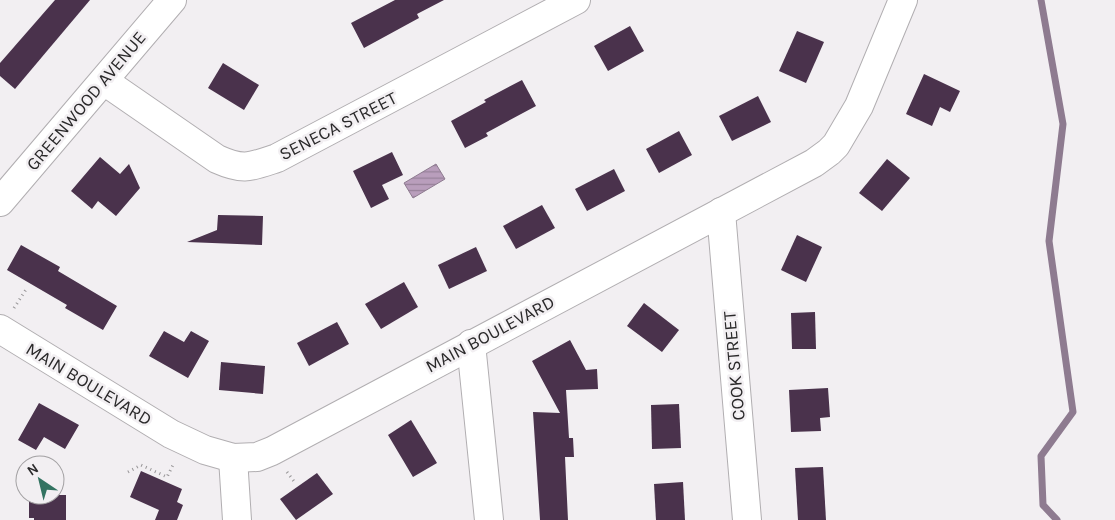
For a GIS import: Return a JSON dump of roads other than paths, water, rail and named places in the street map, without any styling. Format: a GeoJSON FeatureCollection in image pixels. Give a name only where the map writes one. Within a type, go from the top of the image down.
{"type":"FeatureCollection","features":[{"type":"Feature","properties":{"kind":"street","name":"GREENWOOD AVENUE"},"geometry":{"type":"LineString","coordinates":[[0,202],[172,0]]}},
{"type":"Feature","properties":{"kind":"street","name":"SENECA STREET"},"geometry":{"type":"LineString","coordinates":[[104,81],[217,159],[236,167],[250,167],[277,158],[576,0]]}},
{"type":"Feature","properties":{"kind":"street","name":"MAIN BOULEVARD"},"geometry":{"type":"LineString","coordinates":[[0,330],[171,434],[205,450],[233,458],[257,456],[281,447],[471,344],[814,163],[829,152],[859,106],[903,0]]}},
{"type":"Feature","properties":{"kind":"street","name":"COOK STREET"},"geometry":{"type":"LineString","coordinates":[[721,212],[747,520]]}},
{"type":"Feature","properties":{"kind":"street"},"geometry":{"type":"LineString","coordinates":[[471,344],[489,520]]}},
{"type":"Feature","properties":{"kind":"street"},"geometry":{"type":"LineString","coordinates":[[233,458],[237,520]]}},
{"type":"Feature","properties":{"kind":"waterway"},"geometry":{"type":"LineString","coordinates":[[1041,0],[1063,124],[1049,241],[1073,412],[1041,456],[1043,505],[1057,520]]}}]}
